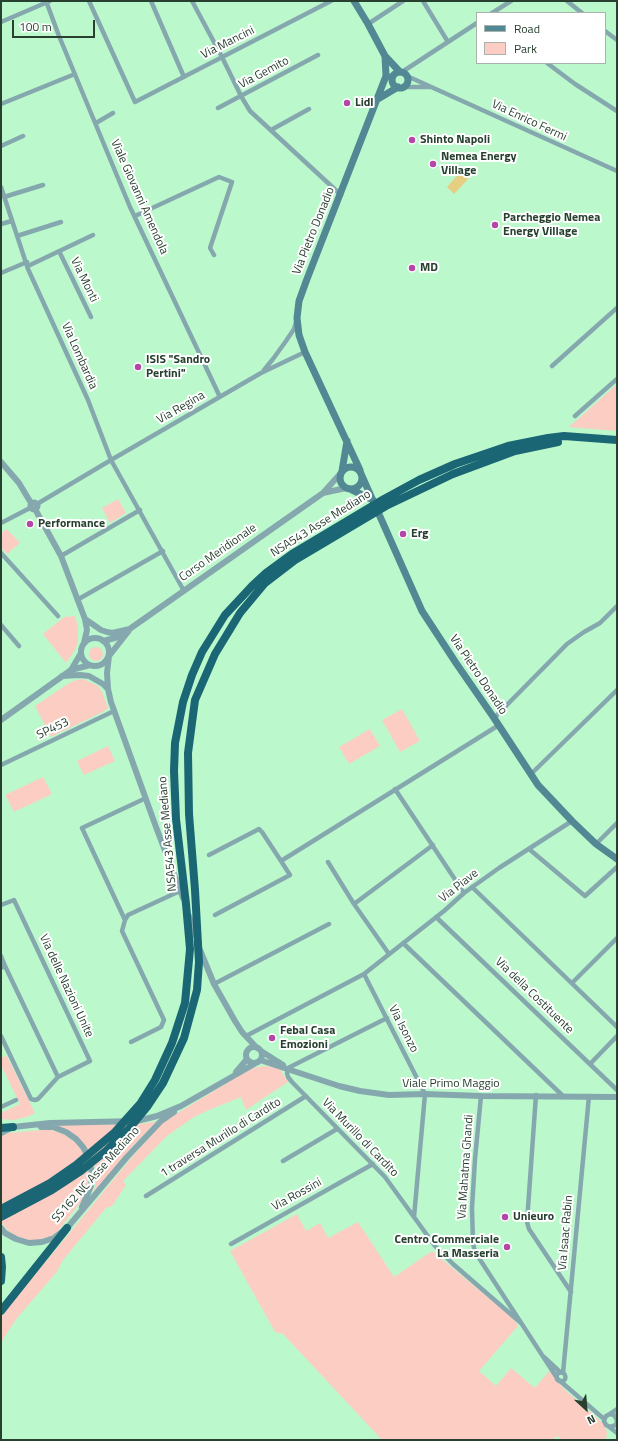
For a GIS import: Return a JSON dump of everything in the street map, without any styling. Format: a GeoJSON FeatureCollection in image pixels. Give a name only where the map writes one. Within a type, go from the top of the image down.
{"type":"FeatureCollection","features":[{"type":"Feature","properties":{"kind":"highway","name":"NSA543 Asse Mediano"},"geometry":{"type":"LineString","coordinates":[[103,1143],[140,1104],[155,1080],[172,1043],[185,1003],[190,949],[176,819],[174,771],[175,742],[183,702],[192,675],[202,652],[225,615],[256,582],[292,554],[384,499],[419,480],[455,464],[508,446],[564,436],[617,440]]}},
{"type":"Feature","properties":{"kind":"highway","name":"NSA543 Asse Mediano"},"geometry":{"type":"LineString","coordinates":[[147,1107],[163,1083],[181,1045],[197,990],[199,962],[189,814],[188,753],[195,700],[215,654],[240,614],[265,583],[294,560],[386,506],[452,474],[515,451],[555,442],[609,442],[617,444]]}},
{"type":"Feature","properties":{"kind":"highway","name":"SS162 NC Asse Mediano"},"geometry":{"type":"LineString","coordinates":[[1,1217],[52,1190],[81,1171],[107,1150],[128,1130],[147,1107]]}},
{"type":"Feature","properties":{"kind":"highway"},"geometry":{"type":"LineString","coordinates":[[1,1127],[13,1127]]}},
{"type":"Feature","properties":{"kind":"highway","name":"SS162 NC Asse Mediano"},"geometry":{"type":"LineString","coordinates":[[1,1209],[50,1183],[76,1165],[103,1143]]}},
{"type":"Feature","properties":{"kind":"highway"},"geometry":{"type":"LineString","coordinates":[[1,1311],[67,1228]]}},
{"type":"Feature","properties":{"kind":"highway"},"geometry":{"type":"LineString","coordinates":[[1,1257],[1,1281]]}},
{"type":"Feature","properties":{"kind":"main road","name":"Via Pietro Donadio"},"geometry":{"type":"LineString","coordinates":[[354,1],[397,75],[378,99],[299,301],[297,318],[299,335],[305,352],[347,441],[422,611],[538,785],[596,844],[617,859]]}},
{"type":"Feature","properties":{"kind":"main road"},"geometry":{"type":"LineString","coordinates":[[378,99],[408,82],[397,75],[385,56]]}},
{"type":"Feature","properties":{"kind":"main road"},"geometry":{"type":"LineString","coordinates":[[397,75],[393,84],[401,87]]}},
{"type":"Feature","properties":{"kind":"main road"},"geometry":{"type":"LineString","coordinates":[[347,441],[340,482],[348,488],[373,500]]}},
{"type":"Feature","properties":{"kind":"main road"},"geometry":{"type":"LineString","coordinates":[[341,472],[351,466],[361,473],[360,485],[357,488],[348,488]]}},
{"type":"Feature","properties":{"kind":"street"},"geometry":{"type":"LineString","coordinates":[[1,22],[48,1]]}},
{"type":"Feature","properties":{"kind":"street","name":"Viale Giovanni Amendola"},"geometry":{"type":"LineString","coordinates":[[48,1],[59,36],[130,207],[220,397]]}},
{"type":"Feature","properties":{"kind":"street","name":"Via Mancini"},"geometry":{"type":"LineString","coordinates":[[89,1],[135,102],[331,1]]}},
{"type":"Feature","properties":{"kind":"street"},"geometry":{"type":"LineString","coordinates":[[151,1],[184,77]]}},
{"type":"Feature","properties":{"kind":"street"},"geometry":{"type":"LineString","coordinates":[[192,1],[250,111],[341,195]]}},
{"type":"Feature","properties":{"kind":"street"},"geometry":{"type":"LineString","coordinates":[[368,24],[403,1]]}},
{"type":"Feature","properties":{"kind":"street"},"geometry":{"type":"LineString","coordinates":[[423,1],[448,42]]}},
{"type":"Feature","properties":{"kind":"street"},"geometry":{"type":"LineString","coordinates":[[494,12],[511,1]]}},
{"type":"Feature","properties":{"kind":"street"},"geometry":{"type":"LineString","coordinates":[[567,1],[581,12]]}},
{"type":"Feature","properties":{"kind":"street"},"geometry":{"type":"LineString","coordinates":[[500,8],[502,12]]}},
{"type":"Feature","properties":{"kind":"street"},"geometry":{"type":"LineString","coordinates":[[397,75],[476,24]]}},
{"type":"Feature","properties":{"kind":"street"},"geometry":{"type":"LineString","coordinates":[[606,32],[617,40]]}},
{"type":"Feature","properties":{"kind":"street","name":"Via Gemito"},"geometry":{"type":"LineString","coordinates":[[218,108],[318,55]]}},
{"type":"Feature","properties":{"kind":"street"},"geometry":{"type":"LineString","coordinates":[[548,64],[575,84],[617,111]]}},
{"type":"Feature","properties":{"kind":"street"},"geometry":{"type":"LineString","coordinates":[[1,104],[75,74]]}},
{"type":"Feature","properties":{"kind":"street","name":"Via Enrico Fermi"},"geometry":{"type":"LineString","coordinates":[[397,75],[433,88],[617,170]]}},
{"type":"Feature","properties":{"kind":"street","name":"Via Enrico Fermi"},"geometry":{"type":"LineString","coordinates":[[401,87],[433,88]]}},
{"type":"Feature","properties":{"kind":"street"},"geometry":{"type":"LineString","coordinates":[[272,130],[310,109]]}},
{"type":"Feature","properties":{"kind":"street"},"geometry":{"type":"LineString","coordinates":[[96,123],[113,114]]}},
{"type":"Feature","properties":{"kind":"street"},"geometry":{"type":"LineString","coordinates":[[1,146],[23,136]]}},
{"type":"Feature","properties":{"kind":"street"},"geometry":{"type":"LineString","coordinates":[[135,216],[219,177],[232,182],[210,248],[214,254]]}},
{"type":"Feature","properties":{"kind":"street"},"geometry":{"type":"LineString","coordinates":[[4,197],[43,185]]}},
{"type":"Feature","properties":{"kind":"street","name":"Via Lombardia"},"geometry":{"type":"LineString","coordinates":[[1,187],[27,264],[88,400],[111,460],[184,591]]}},
{"type":"Feature","properties":{"kind":"street"},"geometry":{"type":"LineString","coordinates":[[1,224],[12,221]]}},
{"type":"Feature","properties":{"kind":"street"},"geometry":{"type":"LineString","coordinates":[[17,236],[61,222]]}},
{"type":"Feature","properties":{"kind":"street","name":"Via Monti"},"geometry":{"type":"LineString","coordinates":[[27,264],[93,235]]}},
{"type":"Feature","properties":{"kind":"street","name":"Via Monti"},"geometry":{"type":"LineString","coordinates":[[58,251],[91,317]]}},
{"type":"Feature","properties":{"kind":"street"},"geometry":{"type":"LineString","coordinates":[[1,273],[27,264]]}},
{"type":"Feature","properties":{"kind":"street"},"geometry":{"type":"LineString","coordinates":[[552,366],[617,308]]}},
{"type":"Feature","properties":{"kind":"street","name":"Via Regina"},"geometry":{"type":"LineString","coordinates":[[261,373],[286,341],[294,328],[297,318]]}},
{"type":"Feature","properties":{"kind":"street","name":"Via Regina"},"geometry":{"type":"LineString","coordinates":[[111,460],[261,373],[305,352]]}},
{"type":"Feature","properties":{"kind":"street"},"geometry":{"type":"LineString","coordinates":[[576,416],[617,379]]}},
{"type":"Feature","properties":{"kind":"street"},"geometry":{"type":"LineString","coordinates":[[1,523],[34,506],[111,460]]}},
{"type":"Feature","properties":{"kind":"street"},"geometry":{"type":"LineString","coordinates":[[1,462],[19,483],[34,506],[61,556],[85,619],[87,630],[81,653],[70,670],[1,720]]}},
{"type":"Feature","properties":{"kind":"street"},"geometry":{"type":"LineString","coordinates":[[323,493],[341,472]]}},
{"type":"Feature","properties":{"kind":"street"},"geometry":{"type":"LineString","coordinates":[[323,493],[348,488]]}},
{"type":"Feature","properties":{"kind":"street","name":"Corso Meridionale"},"geometry":{"type":"LineString","coordinates":[[129,631],[323,493]]}},
{"type":"Feature","properties":{"kind":"street"},"geometry":{"type":"LineString","coordinates":[[61,556],[140,510]]}},
{"type":"Feature","properties":{"kind":"street"},"geometry":{"type":"LineString","coordinates":[[77,600],[163,551]]}},
{"type":"Feature","properties":{"kind":"street"},"geometry":{"type":"LineString","coordinates":[[1,553],[58,616]]}},
{"type":"Feature","properties":{"kind":"street"},"geometry":{"type":"LineString","coordinates":[[494,718],[567,644],[600,623],[617,606]]}},
{"type":"Feature","properties":{"kind":"street"},"geometry":{"type":"LineString","coordinates":[[85,619],[101,630],[107,632],[129,631]]}},
{"type":"Feature","properties":{"kind":"street"},"geometry":{"type":"LineString","coordinates":[[1,625],[19,646]]}},
{"type":"Feature","properties":{"kind":"street"},"geometry":{"type":"LineString","coordinates":[[104,641],[115,638],[129,631]]}},
{"type":"Feature","properties":{"kind":"street"},"geometry":{"type":"LineString","coordinates":[[70,670],[101,664],[107,659],[129,631]]}},
{"type":"Feature","properties":{"kind":"street"},"geometry":{"type":"LineString","coordinates":[[84,644],[92,638],[97,638],[104,641],[108,646],[108,689],[114,710],[202,956],[214,984],[234,1021],[259,1050],[262,1056],[258,1061],[251,1063],[247,1059],[246,1036]]}},
{"type":"Feature","properties":{"kind":"street"},"geometry":{"type":"LineString","coordinates":[[81,653],[84,660],[90,665]]}},
{"type":"Feature","properties":{"kind":"street"},"geometry":{"type":"LineString","coordinates":[[62,676],[89,676],[103,684],[108,689]]}},
{"type":"Feature","properties":{"kind":"street"},"geometry":{"type":"LineString","coordinates":[[530,774],[617,690]]}},
{"type":"Feature","properties":{"kind":"street","name":"SP453"},"geometry":{"type":"LineString","coordinates":[[1,765],[114,710]]}},
{"type":"Feature","properties":{"kind":"street"},"geometry":{"type":"LineString","coordinates":[[281,861],[499,725]]}},
{"type":"Feature","properties":{"kind":"street"},"geometry":{"type":"LineString","coordinates":[[395,789],[464,893]]}},
{"type":"Feature","properties":{"kind":"street"},"geometry":{"type":"LineString","coordinates":[[125,920],[82,828],[146,798]]}},
{"type":"Feature","properties":{"kind":"street","name":"Via Piave"},"geometry":{"type":"LineString","coordinates":[[246,1036],[364,974],[472,887],[572,821]]}},
{"type":"Feature","properties":{"kind":"street"},"geometry":{"type":"LineString","coordinates":[[596,844],[617,823]]}},
{"type":"Feature","properties":{"kind":"street"},"geometry":{"type":"LineString","coordinates":[[209,855],[259,829],[290,875],[215,915]]}},
{"type":"Feature","properties":{"kind":"street"},"geometry":{"type":"LineString","coordinates":[[354,904],[433,845]]}},
{"type":"Feature","properties":{"kind":"street"},"geometry":{"type":"LineString","coordinates":[[529,850],[585,896],[617,867]]}},
{"type":"Feature","properties":{"kind":"street"},"geometry":{"type":"LineString","coordinates":[[328,862],[354,904],[389,954]]}},
{"type":"Feature","properties":{"kind":"street"},"geometry":{"type":"LineString","coordinates":[[472,887],[617,1027]]}},
{"type":"Feature","properties":{"kind":"street"},"geometry":{"type":"LineString","coordinates":[[131,1042],[160,1027],[164,1020],[122,931],[125,920],[128,915],[180,891]]}},
{"type":"Feature","properties":{"kind":"street","name":"Via delle Nazioni Unite"},"geometry":{"type":"LineString","coordinates":[[1,905],[14,900],[90,1061],[58,1077],[38,1099],[31,1099],[1,1036]]}},
{"type":"Feature","properties":{"kind":"street","name":"Via della Costituente"},"geometry":{"type":"LineString","coordinates":[[436,917],[617,1090]]}},
{"type":"Feature","properties":{"kind":"street"},"geometry":{"type":"LineString","coordinates":[[214,984],[329,924]]}},
{"type":"Feature","properties":{"kind":"street"},"geometry":{"type":"LineString","coordinates":[[572,984],[617,938]]}},
{"type":"Feature","properties":{"kind":"street"},"geometry":{"type":"LineString","coordinates":[[403,943],[563,1096]]}},
{"type":"Feature","properties":{"kind":"street"},"geometry":{"type":"LineString","coordinates":[[1,956],[3,967],[58,1077]]}},
{"type":"Feature","properties":{"kind":"street","name":"Via Isonzo"},"geometry":{"type":"LineString","coordinates":[[364,974],[425,1094]]}},
{"type":"Feature","properties":{"kind":"street"},"geometry":{"type":"LineString","coordinates":[[288,1068],[386,1018]]}},
{"type":"Feature","properties":{"kind":"street"},"geometry":{"type":"LineString","coordinates":[[590,1064],[617,1036]]}},
{"type":"Feature","properties":{"kind":"street"},"geometry":{"type":"LineString","coordinates":[[246,1052],[252,1047],[259,1050]]}},
{"type":"Feature","properties":{"kind":"street","name":"Viale Primo Maggio"},"geometry":{"type":"LineString","coordinates":[[259,1050],[288,1068]]}},
{"type":"Feature","properties":{"kind":"street","name":"SS162 NC Asse Mediano"},"geometry":{"type":"LineString","coordinates":[[224,1082],[236,1072],[247,1059]]}},
{"type":"Feature","properties":{"kind":"street","name":"Viale Primo Maggio"},"geometry":{"type":"LineString","coordinates":[[258,1061],[288,1068],[339,1086],[360,1091],[389,1095],[425,1094],[617,1097]]}},
{"type":"Feature","properties":{"kind":"street","name":"SS162 NC Asse Mediano"},"geometry":{"type":"LineString","coordinates":[[1,1133],[13,1127],[50,1123],[137,1121],[157,1116],[181,1106],[258,1061]]}},
{"type":"Feature","properties":{"kind":"street","name":"Via Murillo di Cardito"},"geometry":{"type":"LineString","coordinates":[[288,1068],[288,1077],[385,1177],[435,1246],[453,1264],[521,1323]]}},
{"type":"Feature","properties":{"kind":"street"},"geometry":{"type":"LineString","coordinates":[[414,1218],[425,1094]]}},
{"type":"Feature","properties":{"kind":"street"},"geometry":{"type":"LineString","coordinates":[[536,1095],[527,1222],[529,1229],[571,1292]]}},
{"type":"Feature","properties":{"kind":"street","name":"1 traversa Murillo di Cardito"},"geometry":{"type":"LineString","coordinates":[[146,1196],[306,1096]]}},
{"type":"Feature","properties":{"kind":"street","name":"Via Mahatma Ghandi"},"geometry":{"type":"LineString","coordinates":[[481,1096],[472,1208],[474,1248],[479,1260],[543,1356]]}},
{"type":"Feature","properties":{"kind":"street","name":"Via Isaac Rabin"},"geometry":{"type":"LineString","coordinates":[[563,1374],[589,1096]]}},
{"type":"Feature","properties":{"kind":"street"},"geometry":{"type":"LineString","coordinates":[[1,1107],[16,1100]]}},
{"type":"Feature","properties":{"kind":"street","name":"SS162 NC Asse Mediano"},"geometry":{"type":"LineString","coordinates":[[1,1228],[5,1233],[16,1239],[29,1243],[42,1242],[54,1238],[67,1228],[127,1157],[161,1121],[181,1106]]}},
{"type":"Feature","properties":{"kind":"street"},"geometry":{"type":"LineString","coordinates":[[30,1126],[53,1127],[66,1132],[76,1139],[83,1147],[89,1158],[92,1174],[92,1186],[77,1215]]}},
{"type":"Feature","properties":{"kind":"street"},"geometry":{"type":"LineString","coordinates":[[283,1161],[337,1129]]}},
{"type":"Feature","properties":{"kind":"street","name":"Via Rossini"},"geometry":{"type":"LineString","coordinates":[[231,1244],[373,1164]]}},
{"type":"Feature","properties":{"kind":"street"},"geometry":{"type":"LineString","coordinates":[[543,1356],[563,1374],[569,1389]]}},
{"type":"Feature","properties":{"kind":"street"},"geometry":{"type":"LineString","coordinates":[[543,1356],[549,1368],[558,1380],[606,1417]]}},
{"type":"Feature","properties":{"kind":"street"},"geometry":{"type":"LineString","coordinates":[[558,1380],[557,1375],[563,1374]]}},
{"type":"Feature","properties":{"kind":"street"},"geometry":{"type":"LineString","coordinates":[[558,1380],[563,1381],[563,1374]]}},
{"type":"Feature","properties":{"kind":"street"},"geometry":{"type":"LineString","coordinates":[[617,1410],[606,1417],[605,1423],[617,1433]]}},
{"type":"Feature","properties":{"kind":"street"},"geometry":{"type":"LineString","coordinates":[[606,1417],[614,1415],[617,1421],[614,1426],[608,1426]]}},
{"type":"Feature","properties":{"kind":"green space"},"geometry":{"type":"Polygon","coordinates":[[[617,384],[617,431],[568,427],[576,421],[617,384]]]}},
{"type":"Feature","properties":{"kind":"green space"},"geometry":{"type":"Polygon","coordinates":[[[118,499],[126,513],[110,523],[102,508],[118,499]]]}},
{"type":"Feature","properties":{"kind":"green space"},"geometry":{"type":"Polygon","coordinates":[[[7,529],[20,543],[7,554],[1,548],[1,533],[7,529]]]}},
{"type":"Feature","properties":{"kind":"green space"},"geometry":{"type":"Polygon","coordinates":[[[75,616],[78,627],[78,639],[76,648],[66,663],[43,634],[64,617],[75,616]]]}},
{"type":"Feature","properties":{"kind":"green space"},"geometry":{"type":"Polygon","coordinates":[[[93,647],[99,647],[103,651],[103,657],[99,661],[93,661],[89,657],[89,651],[93,647]]]}},
{"type":"Feature","properties":{"kind":"green space"},"geometry":{"type":"Polygon","coordinates":[[[83,679],[98,686],[108,708],[103,712],[51,737],[35,706],[69,683],[83,679]]]}},
{"type":"Feature","properties":{"kind":"green space"},"geometry":{"type":"Polygon","coordinates":[[[402,709],[420,741],[400,752],[382,720],[402,709]]]}},
{"type":"Feature","properties":{"kind":"green space"},"geometry":{"type":"Polygon","coordinates":[[[370,729],[380,746],[349,764],[339,747],[370,729]]]}},
{"type":"Feature","properties":{"kind":"green space"},"geometry":{"type":"Polygon","coordinates":[[[108,746],[115,761],[84,775],[77,761],[108,746]]]}},
{"type":"Feature","properties":{"kind":"green space"},"geometry":{"type":"Polygon","coordinates":[[[43,777],[52,794],[14,812],[5,795],[43,777]]]}},
{"type":"Feature","properties":{"kind":"green space"},"geometry":{"type":"Polygon","coordinates":[[[6,1056],[35,1113],[27,1117],[14,1120],[1,1119],[1,1113],[20,1104],[1,1065],[1,1057],[6,1056]]]}},
{"type":"Feature","properties":{"kind":"green space"},"geometry":{"type":"Polygon","coordinates":[[[265,1066],[280,1069],[288,1082],[246,1110],[241,1097],[194,1117],[167,1136],[123,1181],[126,1185],[112,1206],[106,1208],[63,1260],[56,1273],[17,1318],[3,1339],[1,1347],[1,1316],[137,1151],[162,1123],[250,1069],[265,1066]]]}},
{"type":"Feature","properties":{"kind":"green space"},"geometry":{"type":"Polygon","coordinates":[[[157,1121],[133,1146],[93,1194],[96,1182],[95,1169],[90,1152],[79,1139],[58,1127],[58,1125],[140,1124],[157,1121]]]}},
{"type":"Feature","properties":{"kind":"green space"},"geometry":{"type":"Polygon","coordinates":[[[51,1130],[64,1134],[77,1144],[83,1152],[89,1174],[88,1187],[84,1198],[58,1231],[49,1237],[34,1241],[23,1240],[9,1232],[1,1222],[1,1136],[8,1133],[51,1130]]]}},
{"type":"Feature","properties":{"kind":"green space"},"geometry":{"type":"Polygon","coordinates":[[[297,1214],[306,1231],[320,1223],[328,1238],[358,1222],[394,1277],[432,1251],[514,1319],[518,1326],[479,1371],[496,1386],[511,1368],[535,1388],[549,1371],[566,1391],[605,1425],[607,1433],[606,1440],[562,1440],[557,1436],[553,1440],[382,1440],[283,1334],[275,1332],[230,1251],[297,1214]]]}},
{"type":"Feature","properties":{"kind":"shaded area"},"geometry":{"type":"Polygon","coordinates":[[[461,171],[469,178],[454,194],[447,187],[461,171]]]}},
{"type":"Feature","properties":{"kind":"place","name":"Lidl"},"geometry":{"type":"Point","coordinates":[347,103]}},
{"type":"Feature","properties":{"kind":"place","name":"Shinto Napoli"},"geometry":{"type":"Point","coordinates":[412,140]}},
{"type":"Feature","properties":{"kind":"place","name":"Nemea Energy Village"},"geometry":{"type":"Point","coordinates":[433,164]}},
{"type":"Feature","properties":{"kind":"place","name":"Parcheggio Nemea Energy Village"},"geometry":{"type":"Point","coordinates":[495,225]}},
{"type":"Feature","properties":{"kind":"place","name":"MD"},"geometry":{"type":"Point","coordinates":[412,268]}},
{"type":"Feature","properties":{"kind":"place","name":"ISIS \"Sandro Pertini\""},"geometry":{"type":"Point","coordinates":[138,367]}},
{"type":"Feature","properties":{"kind":"place","name":"Performance"},"geometry":{"type":"Point","coordinates":[30,524]}},
{"type":"Feature","properties":{"kind":"place","name":"Erg"},"geometry":{"type":"Point","coordinates":[403,534]}},
{"type":"Feature","properties":{"kind":"place","name":"Febal Casa Emozioni"},"geometry":{"type":"Point","coordinates":[272,1038]}},
{"type":"Feature","properties":{"kind":"place","name":"Unieuro"},"geometry":{"type":"Point","coordinates":[505,1217]}},
{"type":"Feature","properties":{"kind":"place","name":"Centro Commerciale La Masseria"},"geometry":{"type":"Point","coordinates":[507,1247]}}]}
